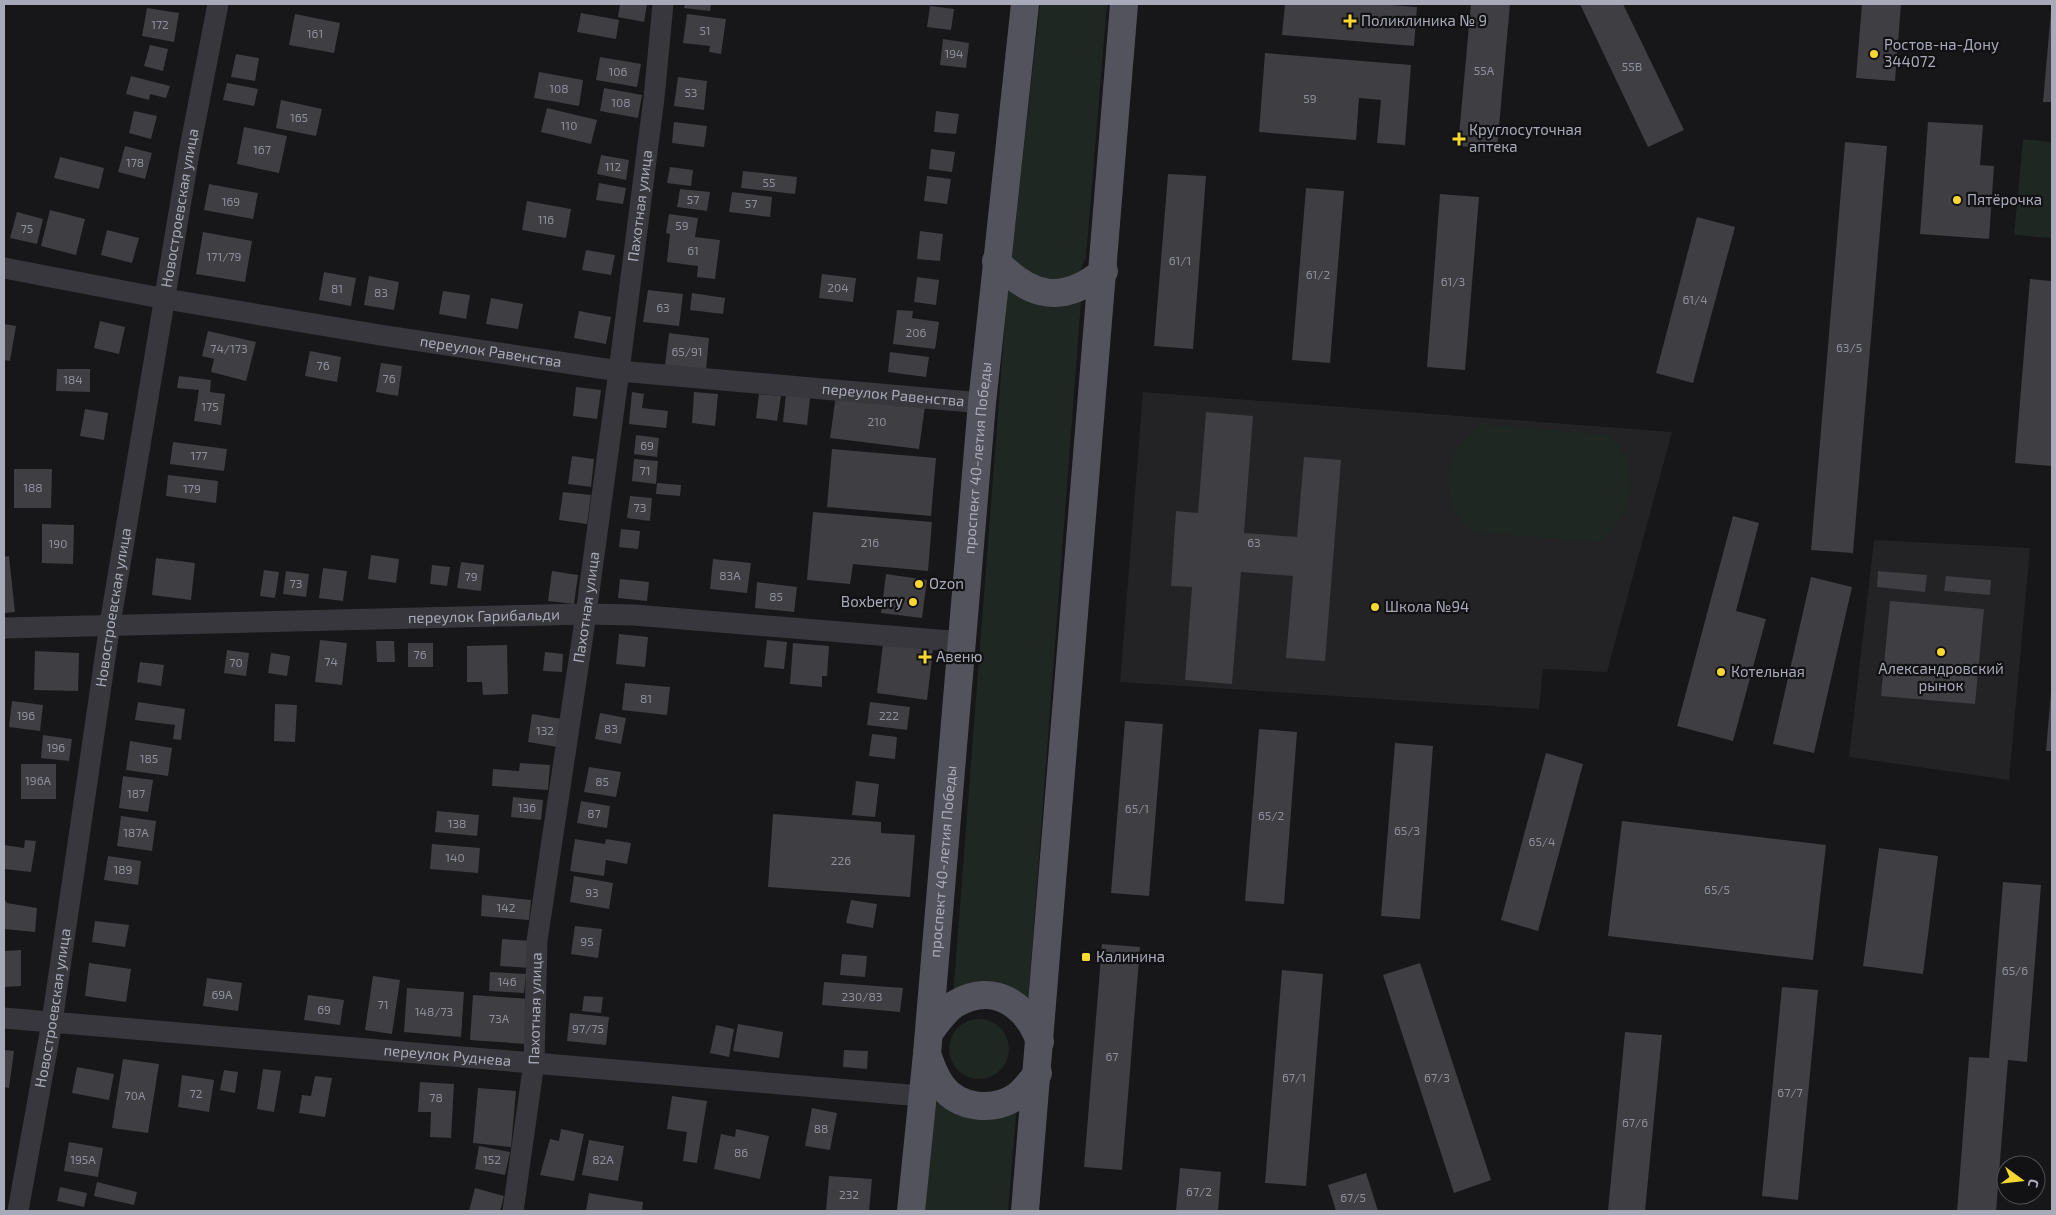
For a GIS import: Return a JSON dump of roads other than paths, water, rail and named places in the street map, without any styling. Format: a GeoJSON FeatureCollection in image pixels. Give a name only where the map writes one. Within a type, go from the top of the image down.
{"type":"FeatureCollection","features":[{"type":"Feature","properties":{"kind":"main road","name":"проспект 40-летия Победы"},"geometry":{"type":"LineString","coordinates":[[911,1211],[921,1096],[928,1044],[982,403],[1025,4]]}},
{"type":"Feature","properties":{"kind":"main road"},"geometry":{"type":"LineString","coordinates":[[1025,1211],[1104,271],[1124,4]]}},
{"type":"Feature","properties":{"kind":"main road"},"geometry":{"type":"LineString","coordinates":[[996,261],[1019,282],[1032,290],[1048,294],[1078,287],[1104,271]]}},
{"type":"Feature","properties":{"kind":"main road"},"geometry":{"type":"LineString","coordinates":[[1038,1073],[1018,1095],[1010,1100],[989,1107],[977,1106],[958,1100],[943,1087],[928,1044],[948,1010],[956,1004],[974,997],[989,996],[1012,1002],[1020,1008],[1028,1016],[1040,1042]]}},
{"type":"Feature","properties":{"kind":"street","name":"Новостроевская улица"},"geometry":{"type":"LineString","coordinates":[[18,1211],[52,1022],[110,624],[189,153],[218,4]]}},
{"type":"Feature","properties":{"kind":"street","name":"Пахотная улица"},"geometry":{"type":"LineString","coordinates":[[513,1211],[534,1062],[537,941],[586,614],[619,371],[653,108],[663,4]]}},
{"type":"Feature","properties":{"kind":"street","name":"переулок Равенства"},"geometry":{"type":"LineString","coordinates":[[4,268],[166,299],[619,371],[982,403]]}},
{"type":"Feature","properties":{"kind":"street","name":"переулок Гарибальди"},"geometry":{"type":"LineString","coordinates":[[4,628],[586,614],[634,615],[963,642]]}},
{"type":"Feature","properties":{"kind":"street","name":"переулок Руднева"},"geometry":{"type":"LineString","coordinates":[[4,1018],[921,1096]]}},
{"type":"Feature","properties":{"kind":"place","name":"Поликлиника № 9"},"geometry":{"type":"Point","coordinates":[1350,21]}},
{"type":"Feature","properties":{"kind":"place","name":"Ростов-на-Дону 344072"},"geometry":{"type":"Point","coordinates":[1874,54]}},
{"type":"Feature","properties":{"kind":"place","name":"Круглосуточная аптека"},"geometry":{"type":"Point","coordinates":[1459,139]}},
{"type":"Feature","properties":{"kind":"place","name":"Пятёрочка"},"geometry":{"type":"Point","coordinates":[1957,200]}},
{"type":"Feature","properties":{"kind":"place","name":"Ozon"},"geometry":{"type":"Point","coordinates":[919,584]}},
{"type":"Feature","properties":{"kind":"place","name":"Boxberry"},"geometry":{"type":"Point","coordinates":[913,602]}},
{"type":"Feature","properties":{"kind":"place","name":"Школа №94"},"geometry":{"type":"Point","coordinates":[1375,607]}},
{"type":"Feature","properties":{"kind":"place","name":"Александровский рынок"},"geometry":{"type":"Point","coordinates":[1941,652]}},
{"type":"Feature","properties":{"kind":"place","name":"Авеню"},"geometry":{"type":"Point","coordinates":[925,657]}},
{"type":"Feature","properties":{"kind":"place","name":"Котельная"},"geometry":{"type":"Point","coordinates":[1721,672]}},
{"type":"Feature","properties":{"kind":"place","name":"Калинина"},"geometry":{"type":"Point","coordinates":[1086,957]}}]}
